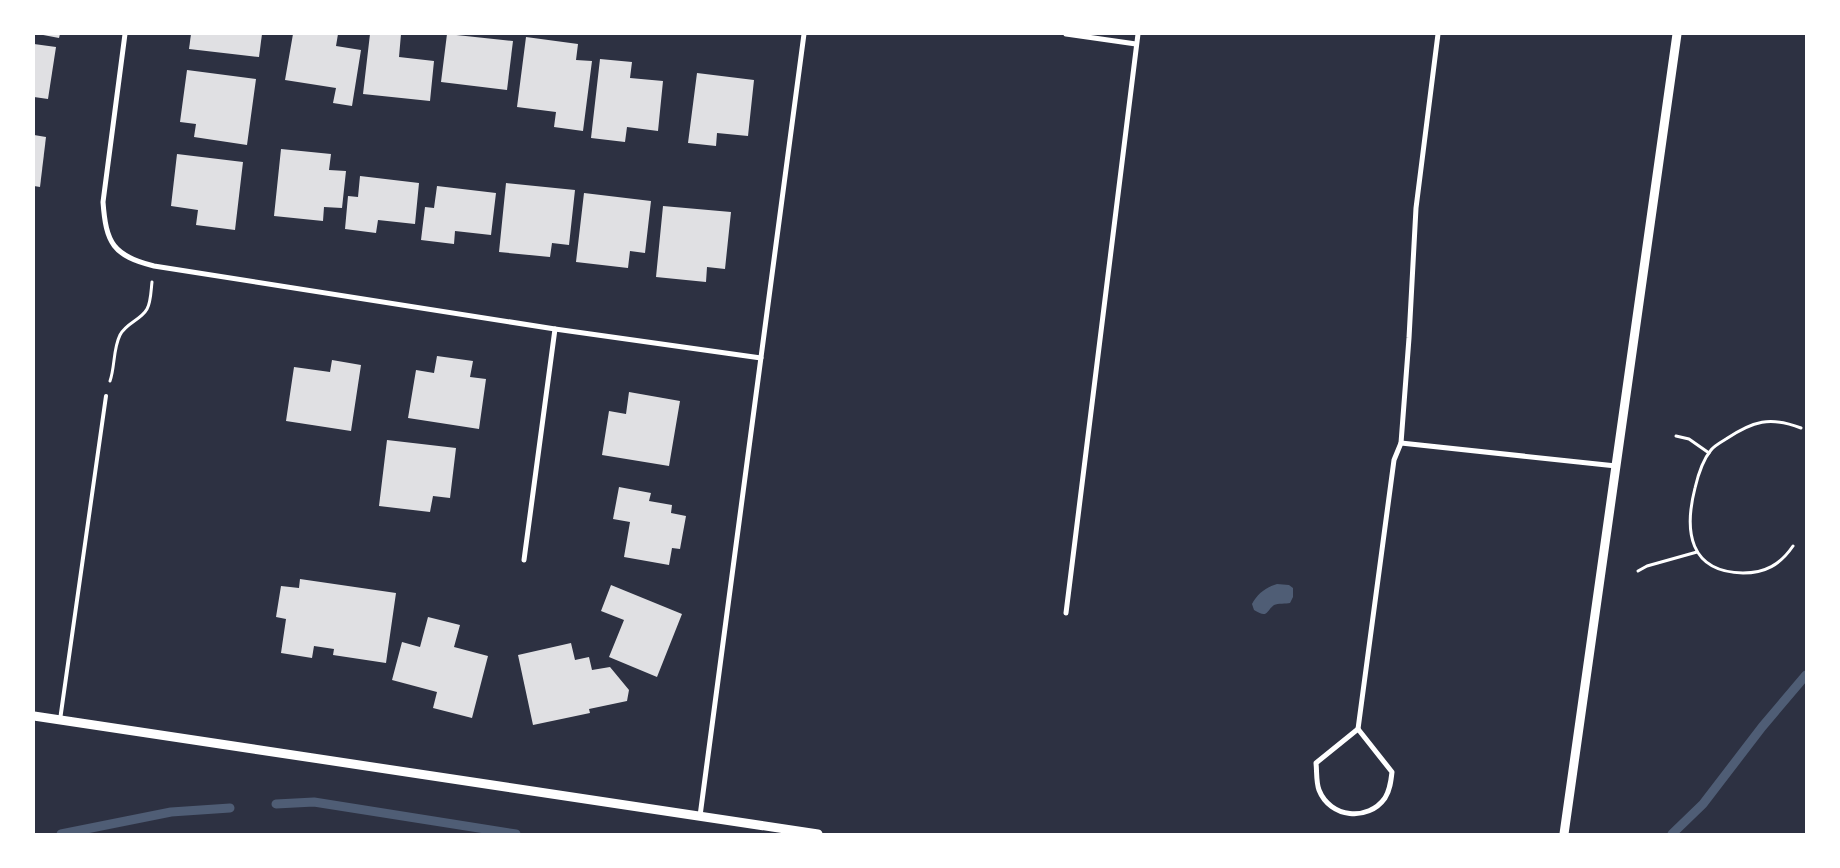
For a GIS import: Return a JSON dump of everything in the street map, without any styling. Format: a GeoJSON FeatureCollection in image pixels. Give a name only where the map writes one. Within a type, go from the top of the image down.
{"type":"FeatureCollection","features":[{"type":"Feature","properties":{"kind":"street"},"geometry":{"type":"LineString","coordinates":[[125,34],[102,202],[104,223],[110,240],[122,255],[154,266],[555,329],[761,358]]}},
{"type":"Feature","properties":{"kind":"street"},"geometry":{"type":"LineString","coordinates":[[700,816],[804,34]]}},
{"type":"Feature","properties":{"kind":"street"},"geometry":{"type":"LineString","coordinates":[[1066,34],[1136,44]]}},
{"type":"Feature","properties":{"kind":"street"},"geometry":{"type":"LineString","coordinates":[[1066,613],[1138,34]]}},
{"type":"Feature","properties":{"kind":"street"},"geometry":{"type":"LineString","coordinates":[[1358,729],[1392,772],[1387,796],[1379,806],[1368,812],[1356,815],[1332,808],[1324,799],[1318,789],[1316,763],[1358,729],[1392,468],[1401,443],[1416,208],[1438,34]]}},
{"type":"Feature","properties":{"kind":"street"},"geometry":{"type":"LineString","coordinates":[[1564,834],[1677,34]]}},
{"type":"Feature","properties":{"kind":"street"},"geometry":{"type":"LineString","coordinates":[[524,560],[555,329]]}},
{"type":"Feature","properties":{"kind":"street"},"geometry":{"type":"LineString","coordinates":[[1401,443],[1616,466]]}},
{"type":"Feature","properties":{"kind":"street"},"geometry":{"type":"LineString","coordinates":[[34,716],[818,834]]}},
{"type":"Feature","properties":{"kind":"lane"},"geometry":{"type":"LineString","coordinates":[[60,720],[106,396]]}},
{"type":"Feature","properties":{"kind":"path"},"geometry":{"type":"LineString","coordinates":[[106,396],[112,374],[117,340],[121,332],[148,308],[154,266]]}},
{"type":"Feature","properties":{"kind":"path"},"geometry":{"type":"LineString","coordinates":[[1793,546],[1786,556],[1771,568],[1756,573],[1736,573],[1716,568],[1704,560],[1694,547],[1689,527],[1692,499],[1700,470],[1712,449],[1737,432],[1763,421],[1784,421],[1801,428]]}},
{"type":"Feature","properties":{"kind":"path"},"geometry":{"type":"LineString","coordinates":[[1676,436],[1689,439],[1709,453]]}},
{"type":"Feature","properties":{"kind":"path"},"geometry":{"type":"LineString","coordinates":[[1638,571],[1647,566],[1698,552]]}},
{"type":"Feature","properties":{"kind":"water"},"geometry":{"type":"Polygon","coordinates":[[[1277,584],[1289,585],[1293,588],[1293,597],[1290,603],[1274,605],[1264,614],[1254,610],[1252,604],[1256,597],[1266,589],[1277,584]]]}},
{"type":"Feature","properties":{"kind":"building"},"geometry":{"type":"Polygon","coordinates":[[[38,34],[60,34],[59,38],[38,34]]]}},
{"type":"Feature","properties":{"kind":"building"},"geometry":{"type":"Polygon","coordinates":[[[191,34],[262,34],[259,57],[189,49],[191,34]]]}},
{"type":"Feature","properties":{"kind":"building"},"geometry":{"type":"Polygon","coordinates":[[[293,34],[338,34],[336,46],[361,50],[352,106],[333,103],[336,88],[285,80],[293,34]]]}},
{"type":"Feature","properties":{"kind":"building"},"geometry":{"type":"Polygon","coordinates":[[[370,34],[401,34],[399,57],[434,61],[430,101],[363,94],[370,34]]]}},
{"type":"Feature","properties":{"kind":"building"},"geometry":{"type":"Polygon","coordinates":[[[447,34],[513,41],[507,90],[441,82],[447,34]]]}},
{"type":"Feature","properties":{"kind":"building"},"geometry":{"type":"Polygon","coordinates":[[[526,37],[578,44],[576,60],[592,61],[583,131],[554,127],[556,112],[517,107],[526,37]]]}},
{"type":"Feature","properties":{"kind":"building"},"geometry":{"type":"Polygon","coordinates":[[[34,44],[56,47],[48,99],[34,97],[34,44]]]}},
{"type":"Feature","properties":{"kind":"building"},"geometry":{"type":"Polygon","coordinates":[[[600,59],[632,62],[630,78],[663,81],[658,131],[627,127],[625,142],[591,138],[600,59]]]}},
{"type":"Feature","properties":{"kind":"building"},"geometry":{"type":"Polygon","coordinates":[[[187,70],[256,79],[247,145],[194,137],[196,124],[180,122],[187,70]]]}},
{"type":"Feature","properties":{"kind":"building"},"geometry":{"type":"Polygon","coordinates":[[[697,73],[754,80],[748,136],[717,133],[716,146],[688,143],[697,73]]]}},
{"type":"Feature","properties":{"kind":"building"},"geometry":{"type":"Polygon","coordinates":[[[34,135],[46,137],[40,187],[34,186],[34,135]]]}},
{"type":"Feature","properties":{"kind":"building"},"geometry":{"type":"Polygon","coordinates":[[[281,149],[331,154],[329,170],[346,171],[342,208],[324,207],[323,221],[274,216],[281,149]]]}},
{"type":"Feature","properties":{"kind":"building"},"geometry":{"type":"Polygon","coordinates":[[[177,154],[243,162],[235,230],[196,225],[198,210],[171,206],[177,154]]]}},
{"type":"Feature","properties":{"kind":"building"},"geometry":{"type":"Polygon","coordinates":[[[360,176],[419,183],[415,224],[378,220],[376,233],[345,229],[348,196],[358,197],[360,176]]]}},
{"type":"Feature","properties":{"kind":"building"},"geometry":{"type":"Polygon","coordinates":[[[506,183],[575,190],[569,245],[552,243],[550,257],[499,252],[506,183]]]}},
{"type":"Feature","properties":{"kind":"building"},"geometry":{"type":"Polygon","coordinates":[[[437,186],[496,193],[491,235],[455,231],[454,244],[421,240],[425,207],[434,208],[437,186]]]}},
{"type":"Feature","properties":{"kind":"building"},"geometry":{"type":"Polygon","coordinates":[[[584,193],[651,201],[645,253],[630,251],[628,268],[576,262],[584,193]]]}},
{"type":"Feature","properties":{"kind":"building"},"geometry":{"type":"Polygon","coordinates":[[[663,206],[731,212],[725,269],[707,267],[706,282],[656,277],[663,206]]]}},
{"type":"Feature","properties":{"kind":"building"},"geometry":{"type":"Polygon","coordinates":[[[437,356],[473,361],[470,377],[486,379],[479,429],[408,418],[416,370],[434,373],[437,356]]]}},
{"type":"Feature","properties":{"kind":"building"},"geometry":{"type":"Polygon","coordinates":[[[332,360],[361,365],[351,431],[286,421],[294,367],[330,372],[332,360]]]}},
{"type":"Feature","properties":{"kind":"building"},"geometry":{"type":"Polygon","coordinates":[[[629,392],[680,401],[669,466],[602,455],[609,411],[626,414],[629,392]]]}},
{"type":"Feature","properties":{"kind":"building"},"geometry":{"type":"Polygon","coordinates":[[[387,440],[456,448],[450,498],[433,496],[430,512],[379,506],[387,440]]]}},
{"type":"Feature","properties":{"kind":"building"},"geometry":{"type":"Polygon","coordinates":[[[619,487],[651,493],[649,501],[672,505],[671,513],[686,516],[680,549],[672,548],[669,565],[624,557],[630,522],[613,519],[619,487]]]}},
{"type":"Feature","properties":{"kind":"building"},"geometry":{"type":"Polygon","coordinates":[[[300,579],[396,593],[386,663],[333,655],[334,649],[314,646],[312,658],[281,653],[286,619],[276,617],[281,586],[299,588],[300,579]]]}},
{"type":"Feature","properties":{"kind":"building"},"geometry":{"type":"Polygon","coordinates":[[[611,585],[682,614],[657,677],[609,657],[624,620],[601,611],[611,585]]]}},
{"type":"Feature","properties":{"kind":"building"},"geometry":{"type":"Polygon","coordinates":[[[428,617],[460,625],[454,647],[488,656],[472,718],[433,708],[437,692],[392,680],[402,642],[420,647],[428,617]]]}},
{"type":"Feature","properties":{"kind":"building"},"geometry":{"type":"Polygon","coordinates":[[[571,643],[575,660],[589,657],[592,670],[610,667],[629,690],[627,701],[589,709],[590,713],[533,725],[518,655],[571,643]]]}},
{"type":"Feature","properties":{"kind":"waterway"},"geometry":{"type":"LineString","coordinates":[[1672,834],[1703,804],[1762,727],[1806,675]]}},
{"type":"Feature","properties":{"kind":"waterway"},"geometry":{"type":"LineString","coordinates":[[276,804],[314,802],[516,834]]}},
{"type":"Feature","properties":{"kind":"waterway"},"geometry":{"type":"LineString","coordinates":[[61,834],[171,812],[230,808]]}}]}
